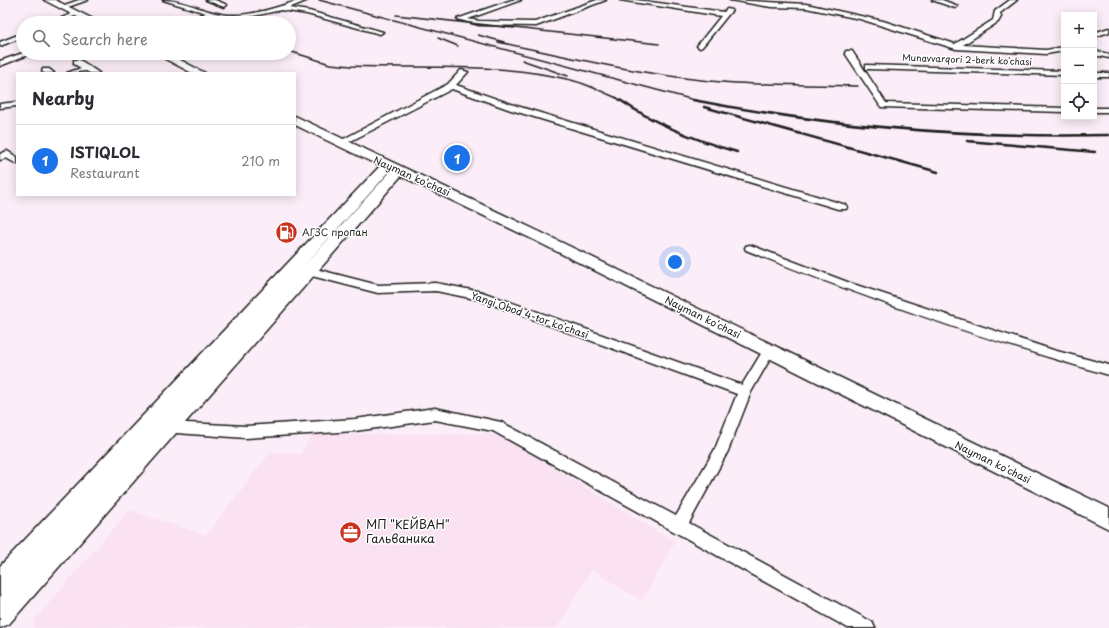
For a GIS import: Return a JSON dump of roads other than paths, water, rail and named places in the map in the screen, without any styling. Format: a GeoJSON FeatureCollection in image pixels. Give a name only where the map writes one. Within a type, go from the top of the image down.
{"type":"FeatureCollection","features":[{"type":"Feature","properties":{"kind":"main road"},"geometry":{"type":"LineString","coordinates":[[48,0],[80,16]]}},
{"type":"Feature","properties":{"kind":"main road"},"geometry":{"type":"LineString","coordinates":[[172,60],[196,72]]}},
{"type":"Feature","properties":{"kind":"main road","name":"Nayman koʻchasi"},"geometry":{"type":"LineString","coordinates":[[296,121],[340,143],[455,195],[1109,518]]}},
{"type":"Feature","properties":{"kind":"main road"},"geometry":{"type":"LineString","coordinates":[[0,615],[308,272],[394,167]]}},
{"type":"Feature","properties":{"kind":"main road"},"geometry":{"type":"LineString","coordinates":[[0,583],[394,167]]}},
{"type":"Feature","properties":{"kind":"street"},"geometry":{"type":"LineString","coordinates":[[62,7],[85,0]]}},
{"type":"Feature","properties":{"kind":"street"},"geometry":{"type":"LineString","coordinates":[[166,0],[224,16]]}},
{"type":"Feature","properties":{"kind":"street"},"geometry":{"type":"LineString","coordinates":[[209,0],[224,5]]}},
{"type":"Feature","properties":{"kind":"street"},"geometry":{"type":"LineString","coordinates":[[244,16],[305,0]]}},
{"type":"Feature","properties":{"kind":"street"},"geometry":{"type":"LineString","coordinates":[[518,0],[460,19],[479,23],[536,24],[603,0]]}},
{"type":"Feature","properties":{"kind":"street"},"geometry":{"type":"LineString","coordinates":[[623,0],[724,14]]}},
{"type":"Feature","properties":{"kind":"street"},"geometry":{"type":"LineString","coordinates":[[935,0],[955,6]]}},
{"type":"Feature","properties":{"kind":"street"},"geometry":{"type":"LineString","coordinates":[[956,47],[996,21],[998,16],[996,12],[1014,0]]}},
{"type":"Feature","properties":{"kind":"street"},"geometry":{"type":"LineString","coordinates":[[700,46],[724,14],[736,1],[806,6],[853,15],[881,22],[956,47],[1046,52],[1061,50]]}},
{"type":"Feature","properties":{"kind":"street"},"geometry":{"type":"LineString","coordinates":[[274,9],[307,12],[380,32]]}},
{"type":"Feature","properties":{"kind":"street"},"geometry":{"type":"LineString","coordinates":[[203,16],[213,13]]}},
{"type":"Feature","properties":{"kind":"street"},"geometry":{"type":"LineString","coordinates":[[71,16],[76,14]]}},
{"type":"Feature","properties":{"kind":"street"},"geometry":{"type":"LineString","coordinates":[[1097,34],[1109,30]]}},
{"type":"Feature","properties":{"kind":"street"},"geometry":{"type":"LineString","coordinates":[[0,44],[16,38]]}},
{"type":"Feature","properties":{"kind":"street"},"geometry":{"type":"LineString","coordinates":[[849,53],[884,105],[1061,110]]}},
{"type":"Feature","properties":{"kind":"street"},"geometry":{"type":"LineString","coordinates":[[1097,54],[1109,56]]}},
{"type":"Feature","properties":{"kind":"street"},"geometry":{"type":"LineString","coordinates":[[0,64],[16,58]]}},
{"type":"Feature","properties":{"kind":"street"},"geometry":{"type":"LineString","coordinates":[[77,62],[94,72]]}},
{"type":"Feature","properties":{"kind":"street","name":"Munavvarqori 2-berk koʻchasi"},"geometry":{"type":"LineString","coordinates":[[869,67],[1061,73]]}},
{"type":"Feature","properties":{"kind":"street"},"geometry":{"type":"LineString","coordinates":[[75,72],[87,68]]}},
{"type":"Feature","properties":{"kind":"street"},"geometry":{"type":"LineString","coordinates":[[340,143],[452,86],[464,72]]}},
{"type":"Feature","properties":{"kind":"street"},"geometry":{"type":"LineString","coordinates":[[1097,74],[1109,75]]}},
{"type":"Feature","properties":{"kind":"street"},"geometry":{"type":"LineString","coordinates":[[452,86],[514,108],[842,207]]}},
{"type":"Feature","properties":{"kind":"street"},"geometry":{"type":"LineString","coordinates":[[0,106],[16,104]]}},
{"type":"Feature","properties":{"kind":"street"},"geometry":{"type":"LineString","coordinates":[[1097,110],[1109,110]]}},
{"type":"Feature","properties":{"kind":"street"},"geometry":{"type":"LineString","coordinates":[[0,157],[7,154],[16,161]]}},
{"type":"Feature","properties":{"kind":"street"},"geometry":{"type":"LineString","coordinates":[[750,248],[846,286],[1052,354],[1109,370]]}},
{"type":"Feature","properties":{"kind":"street","name":"Yangi Obod 4-tor koʻchasi"},"geometry":{"type":"LineString","coordinates":[[308,272],[378,288],[436,287],[482,296],[745,391]]}},
{"type":"Feature","properties":{"kind":"street"},"geometry":{"type":"LineString","coordinates":[[679,527],[721,451],[745,391],[769,350]]}},
{"type":"Feature","properties":{"kind":"street"},"geometry":{"type":"LineString","coordinates":[[167,428],[246,432],[355,425],[435,414],[496,426],[866,628]]}},
{"type":"Feature","properties":{"kind":"railway"},"geometry":{"type":"LineString","coordinates":[[319,0],[697,101]]}},
{"type":"Feature","properties":{"kind":"railway"},"geometry":{"type":"LineString","coordinates":[[396,15],[659,44]]}},
{"type":"Feature","properties":{"kind":"railway"},"geometry":{"type":"LineString","coordinates":[[478,35],[504,42]]}},
{"type":"Feature","properties":{"kind":"railway"},"geometry":{"type":"LineString","coordinates":[[438,38],[458,46]]}},
{"type":"Feature","properties":{"kind":"railway"},"geometry":{"type":"LineString","coordinates":[[498,42],[603,64],[683,78],[747,84],[858,86]]}},
{"type":"Feature","properties":{"kind":"railway"},"geometry":{"type":"LineString","coordinates":[[296,53],[330,64],[351,66],[489,68],[544,74],[571,80],[595,88],[618,98]]}},
{"type":"Feature","properties":{"kind":"railway"},"geometry":{"type":"LineString","coordinates":[[522,60],[568,76]]}},
{"type":"Feature","properties":{"kind":"railway"},"geometry":{"type":"LineString","coordinates":[[618,98],[621,101]]}},
{"type":"Feature","properties":{"kind":"railway"},"geometry":{"type":"LineString","coordinates":[[620,100],[648,117],[676,131],[737,152]]}},
{"type":"Feature","properties":{"kind":"railway"},"geometry":{"type":"LineString","coordinates":[[697,101],[797,117],[900,129],[1004,135],[1109,135]]}},
{"type":"Feature","properties":{"kind":"railway"},"geometry":{"type":"LineString","coordinates":[[704,107],[938,172]]}},
{"type":"Feature","properties":{"kind":"railway"},"geometry":{"type":"LineString","coordinates":[[967,141],[1095,152]]}},
{"type":"Feature","properties":{"kind":"place","name":"ISTIQLOL"},"geometry":{"type":"Point","coordinates":[457,158]}},
{"type":"Feature","properties":{"kind":"place","name":"АГЗС пропан"},"geometry":{"type":"Point","coordinates":[286,232]}},
{"type":"Feature","properties":{"kind":"place","name":"МП \"КЕЙВАН\" Гальваника"},"geometry":{"type":"Point","coordinates":[351,532]}}]}
